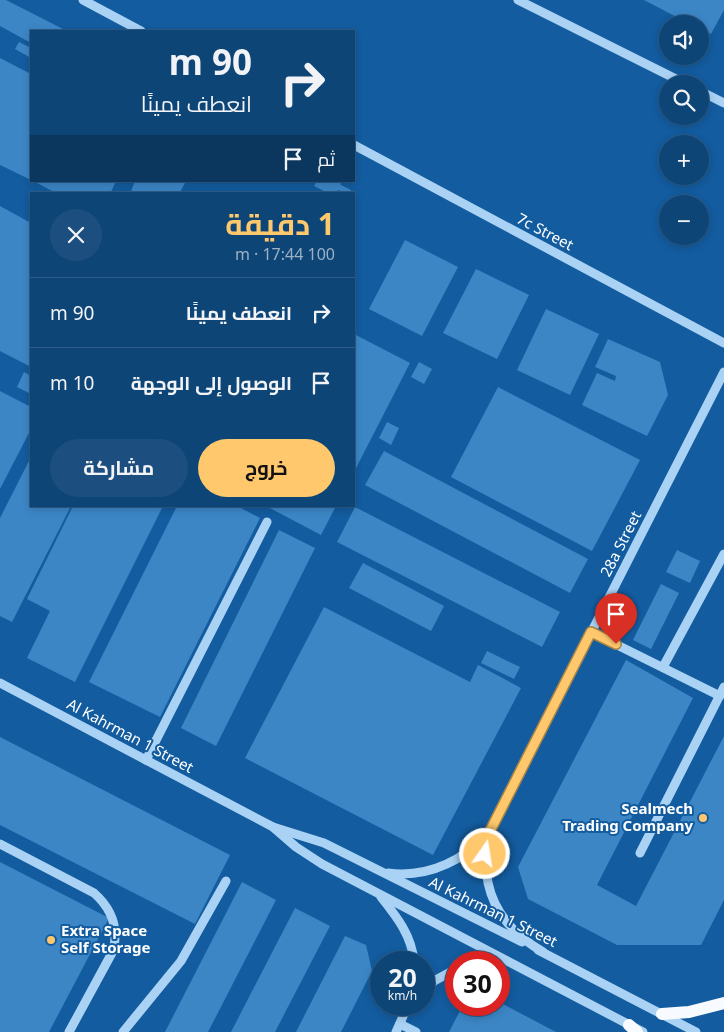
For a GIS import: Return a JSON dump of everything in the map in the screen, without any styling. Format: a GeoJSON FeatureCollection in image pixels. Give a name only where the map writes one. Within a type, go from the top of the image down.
{"type":"FeatureCollection","features":[{"type":"Feature","properties":{"kind":"main road"},"geometry":{"type":"LineString","coordinates":[[662,1014],[689,1012],[724,1003]]}},
{"type":"Feature","properties":{"kind":"street"},"geometry":{"type":"LineString","coordinates":[[83,0],[139,30]]}},
{"type":"Feature","properties":{"kind":"street"},"geometry":{"type":"LineString","coordinates":[[518,0],[668,75]]}},
{"type":"Feature","properties":{"kind":"street"},"geometry":{"type":"LineString","coordinates":[[709,96],[724,103]]}},
{"type":"Feature","properties":{"kind":"street","name":"7c Street"},"geometry":{"type":"LineString","coordinates":[[355,146],[724,343]]}},
{"type":"Feature","properties":{"kind":"street","name":"28a Street"},"geometry":{"type":"LineString","coordinates":[[543,952],[526,942],[511,928],[499,912],[491,894],[486,874],[485,854],[488,835],[724,372]]}},
{"type":"Feature","properties":{"kind":"street"},"geometry":{"type":"LineString","coordinates":[[146,760],[268,522]]}},
{"type":"Feature","properties":{"kind":"street"},"geometry":{"type":"LineString","coordinates":[[663,667],[724,554]]}},
{"type":"Feature","properties":{"kind":"street"},"geometry":{"type":"LineString","coordinates":[[591,632],[663,667],[722,691],[640,853]]}},
{"type":"Feature","properties":{"kind":"street","name":"Al Kahrman 1 Street"},"geometry":{"type":"LineString","coordinates":[[0,683],[273,827],[324,843],[380,873],[543,952],[696,1032]]}},
{"type":"Feature","properties":{"kind":"street","name":"Al Kahrman 1 Street"},"geometry":{"type":"LineString","coordinates":[[273,827],[309,856],[523,968],[633,1029],[644,1032]]}},
{"type":"Feature","properties":{"kind":"street","name":"28a Street"},"geometry":{"type":"LineString","coordinates":[[380,873],[414,874],[447,865],[462,857],[488,835]]}},
{"type":"Feature","properties":{"kind":"street"},"geometry":{"type":"LineString","coordinates":[[0,844],[94,893],[108,909],[113,919],[116,940],[113,951],[70,1032]]}},
{"type":"Feature","properties":{"kind":"street"},"geometry":{"type":"LineString","coordinates":[[123,1032],[180,961],[226,881]]}},
{"type":"Feature","properties":{"kind":"street"},"geometry":{"type":"LineString","coordinates":[[378,893],[404,929],[412,951]]}},
{"type":"Feature","properties":{"kind":"street"},"geometry":{"type":"LineString","coordinates":[[510,965],[523,968]]}},
{"type":"Feature","properties":{"kind":"street"},"geometry":{"type":"LineString","coordinates":[[404,1016],[398,1028],[416,1032]]}},
{"type":"Feature","properties":{"kind":"building"},"geometry":{"type":"Polygon","coordinates":[[[0,0],[6,0],[63,29],[30,30],[30,42],[0,26],[0,0]]]}},
{"type":"Feature","properties":{"kind":"building"},"geometry":{"type":"Polygon","coordinates":[[[644,0],[724,0],[724,10],[711,34],[709,33],[709,15],[673,15],[644,0]]]}},
{"type":"Feature","properties":{"kind":"building"},"geometry":{"type":"Polygon","coordinates":[[[19,42],[30,48],[30,57],[15,49],[19,42]]]}},
{"type":"Feature","properties":{"kind":"building"},"geometry":{"type":"Polygon","coordinates":[[[0,58],[30,73],[30,180],[0,165],[0,58]]]}},
{"type":"Feature","properties":{"kind":"building"},"geometry":{"type":"Polygon","coordinates":[[[35,182],[116,182],[111,192],[54,192],[35,182]]]}},
{"type":"Feature","properties":{"kind":"building"},"geometry":{"type":"Polygon","coordinates":[[[135,182],[185,182],[180,192],[131,192],[135,182]]]}},
{"type":"Feature","properties":{"kind":"building"},"geometry":{"type":"Polygon","coordinates":[[[316,182],[340,182],[341,185],[351,190],[350,192],[338,190],[337,192],[326,192],[314,186],[316,182]]]}},
{"type":"Feature","properties":{"kind":"building"},"geometry":{"type":"Polygon","coordinates":[[[0,206],[30,222],[30,366],[0,351],[0,206]]]}},
{"type":"Feature","properties":{"kind":"building"},"geometry":{"type":"Polygon","coordinates":[[[405,240],[458,267],[422,336],[369,309],[405,240]]]}},
{"type":"Feature","properties":{"kind":"building"},"geometry":{"type":"Polygon","coordinates":[[[476,269],[529,295],[497,359],[443,333],[476,269]]]}},
{"type":"Feature","properties":{"kind":"building"},"geometry":{"type":"Polygon","coordinates":[[[546,309],[599,334],[570,395],[517,370],[546,309]]]}},
{"type":"Feature","properties":{"kind":"building"},"geometry":{"type":"Polygon","coordinates":[[[355,335],[410,363],[355,470],[355,335]]]}},
{"type":"Feature","properties":{"kind":"building"},"geometry":{"type":"Polygon","coordinates":[[[608,339],[660,362],[668,395],[647,436],[582,405],[597,373],[615,381],[616,376],[595,367],[608,339]]]}},
{"type":"Feature","properties":{"kind":"building"},"geometry":{"type":"Polygon","coordinates":[[[419,362],[432,369],[424,384],[411,377],[419,362]]]}},
{"type":"Feature","properties":{"kind":"building"},"geometry":{"type":"Polygon","coordinates":[[[24,372],[30,375],[30,394],[17,387],[24,372]]]}},
{"type":"Feature","properties":{"kind":"building"},"geometry":{"type":"Polygon","coordinates":[[[498,387],[640,460],[592,551],[451,477],[498,387]]]}},
{"type":"Feature","properties":{"kind":"building"},"geometry":{"type":"Polygon","coordinates":[[[0,391],[30,406],[30,431],[0,489],[0,391]]]}},
{"type":"Feature","properties":{"kind":"building"},"geometry":{"type":"Polygon","coordinates":[[[387,422],[399,428],[391,445],[379,438],[387,422]]]}},
{"type":"Feature","properties":{"kind":"building"},"geometry":{"type":"Polygon","coordinates":[[[384,451],[588,559],[570,593],[365,485],[384,451]]]}},
{"type":"Feature","properties":{"kind":"building"},"geometry":{"type":"Polygon","coordinates":[[[30,459],[30,507],[70,507],[12,622],[0,616],[0,518],[30,459]]]}},
{"type":"Feature","properties":{"kind":"building"},"geometry":{"type":"Polygon","coordinates":[[[73,507],[162,507],[75,682],[27,658],[50,611],[27,599],[73,507]]]}},
{"type":"Feature","properties":{"kind":"building"},"geometry":{"type":"Polygon","coordinates":[[[176,507],[239,507],[260,518],[160,717],[89,682],[176,507]]]}},
{"type":"Feature","properties":{"kind":"building"},"geometry":{"type":"Polygon","coordinates":[[[268,507],[335,507],[321,535],[268,507]]]}},
{"type":"Feature","properties":{"kind":"building"},"geometry":{"type":"Polygon","coordinates":[[[355,507],[560,612],[542,647],[337,542],[355,507]]]}},
{"type":"Feature","properties":{"kind":"building"},"geometry":{"type":"Polygon","coordinates":[[[279,530],[315,548],[216,746],[181,728],[279,530]]]}},
{"type":"Feature","properties":{"kind":"building"},"geometry":{"type":"Polygon","coordinates":[[[677,550],[700,561],[690,583],[666,572],[677,550]]]}},
{"type":"Feature","properties":{"kind":"building"},"geometry":{"type":"Polygon","coordinates":[[[363,563],[444,606],[431,631],[349,588],[363,563]]]}},
{"type":"Feature","properties":{"kind":"building"},"geometry":{"type":"Polygon","coordinates":[[[661,584],[679,593],[651,649],[633,640],[661,584]]]}},
{"type":"Feature","properties":{"kind":"building"},"geometry":{"type":"Polygon","coordinates":[[[324,607],[470,682],[478,665],[521,688],[433,855],[245,758],[324,607]]]}},
{"type":"Feature","properties":{"kind":"building"},"geometry":{"type":"Polygon","coordinates":[[[487,651],[520,667],[514,679],[481,663],[487,651]]]}},
{"type":"Feature","properties":{"kind":"building"},"geometry":{"type":"Polygon","coordinates":[[[626,660],[693,698],[597,885],[636,906],[724,736],[724,900],[701,945],[617,945],[528,899],[518,867],[626,660]]]}},
{"type":"Feature","properties":{"kind":"building"},"geometry":{"type":"Polygon","coordinates":[[[0,737],[230,855],[195,924],[0,825],[0,737]]]}},
{"type":"Feature","properties":{"kind":"building"},"geometry":{"type":"Polygon","coordinates":[[[0,862],[109,918],[49,1032],[0,1032],[0,862]]]}},
{"type":"Feature","properties":{"kind":"building"},"geometry":{"type":"Polygon","coordinates":[[[242,882],[276,900],[208,1032],[165,1032],[242,882]]]}},
{"type":"Feature","properties":{"kind":"building"},"geometry":{"type":"Polygon","coordinates":[[[295,908],[330,926],[275,1032],[231,1032],[295,908]]]}},
{"type":"Feature","properties":{"kind":"building"},"geometry":{"type":"Polygon","coordinates":[[[345,936],[366,945],[370,962],[370,975],[341,1032],[296,1032],[345,936]]]}},
{"type":"Feature","properties":{"kind":"building"},"geometry":{"type":"Polygon","coordinates":[[[510,1008],[556,1032],[449,1032],[457,1016],[510,1016],[510,1008]]]}},
{"type":"Feature","properties":{"kind":"place","name":"Sealmech Trading Company"},"geometry":{"type":"Point","coordinates":[703,818]}},
{"type":"Feature","properties":{"kind":"place","name":"Extra Space Self Storage"},"geometry":{"type":"Point","coordinates":[51,940]}},
{"type":"Feature","properties":{"kind":"route"},"geometry":{"type":"LineString","coordinates":[[485,854],[488,835],[591,632],[616,644]]}}]}
